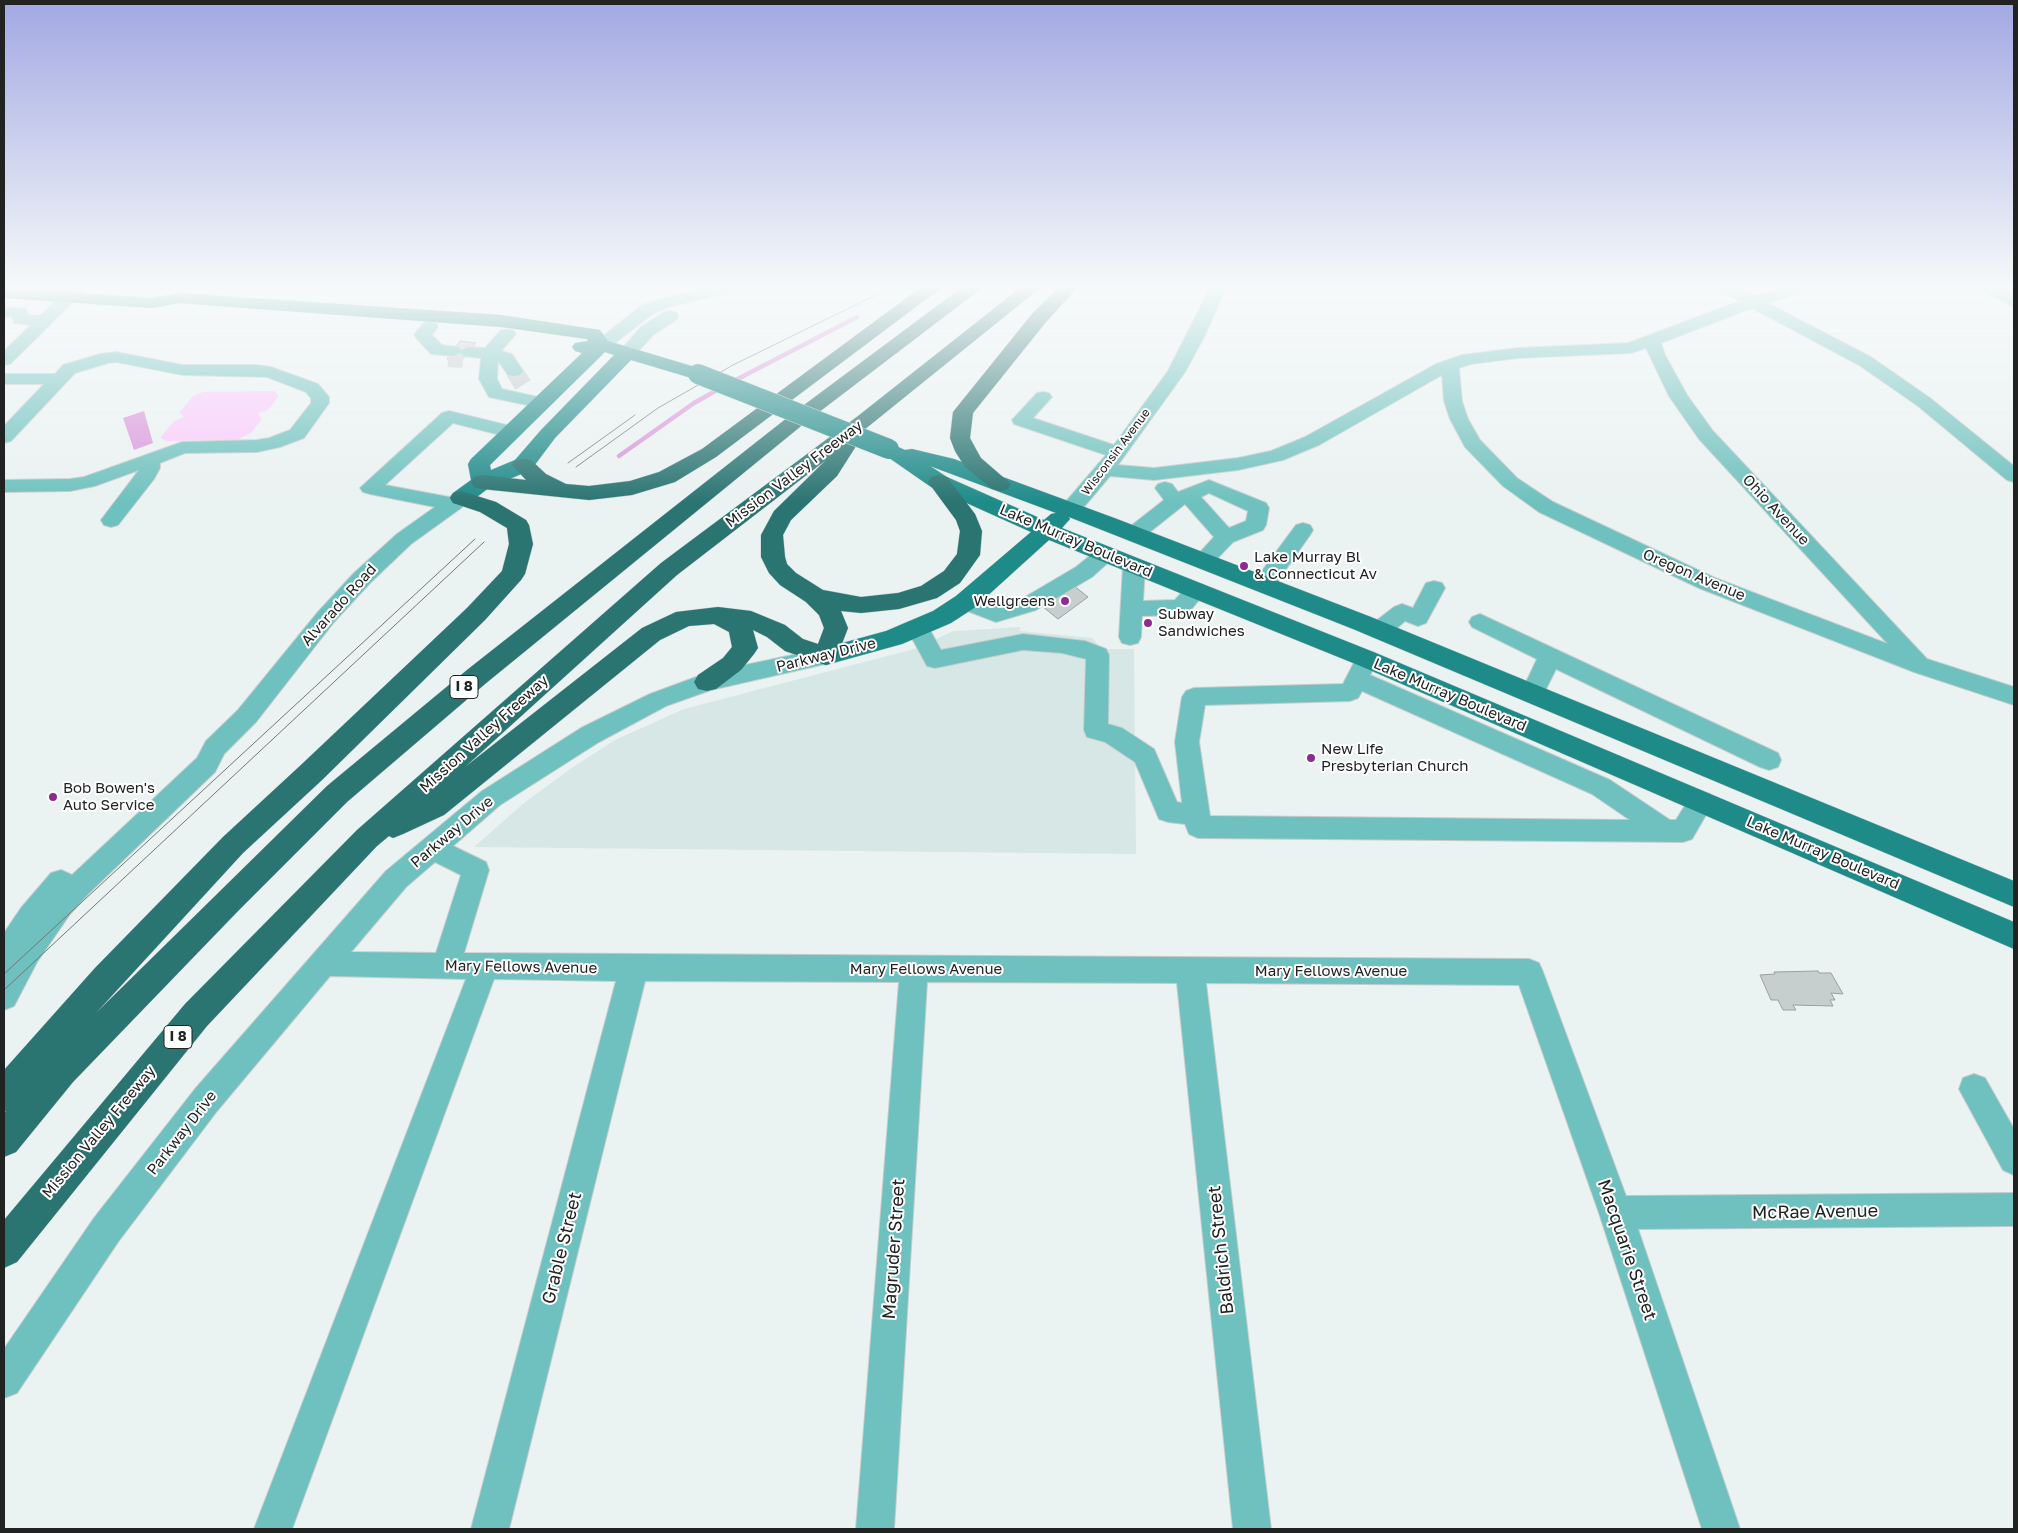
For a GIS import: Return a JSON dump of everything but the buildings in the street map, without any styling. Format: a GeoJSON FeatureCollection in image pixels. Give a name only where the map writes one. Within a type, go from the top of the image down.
{"type":"FeatureCollection","features":[{"type":"Feature","properties":{"kind":"highway"},"geometry":{"type":"LineString","coordinates":[[482,482],[589,493],[632,488],[667,477],[688,466],[834,360]]}},
{"type":"Feature","properties":{"kind":"highway","name":"I 8"},"geometry":{"type":"LineString","coordinates":[[4,1140],[61,1071],[228,901],[337,794],[476,677],[798,418],[877,360]]}},
{"type":"Feature","properties":{"kind":"highway","name":"Mission Valley Freeway"},"geometry":{"type":"LineString","coordinates":[[4,1249],[196,1015],[367,838],[670,569],[865,420],[941,360]]}},
{"type":"Feature","properties":{"kind":"highway"},"geometry":{"type":"LineString","coordinates":[[1000,484],[973,462],[960,438],[960,425],[963,412],[1005,360]]}},
{"type":"Feature","properties":{"kind":"highway"},"geometry":{"type":"LineString","coordinates":[[367,838],[434,807],[651,634],[685,618],[718,616],[751,619],[776,630],[794,646],[826,656],[836,628],[830,612],[815,596],[788,579],[777,567],[773,557],[772,535],[782,516],[829,471],[865,420]]}},
{"type":"Feature","properties":{"kind":"highway"},"geometry":{"type":"LineString","coordinates":[[522,465],[538,479],[564,490]]}},
{"type":"Feature","properties":{"kind":"highway"},"geometry":{"type":"LineString","coordinates":[[815,596],[861,605],[899,602],[929,592],[952,577],[968,556],[971,531],[967,519],[939,482]]}},
{"type":"Feature","properties":{"kind":"highway"},"geometry":{"type":"LineString","coordinates":[[4,1095],[106,978],[233,845],[312,772],[476,614],[513,574],[521,544],[518,525],[488,506],[457,501]]}},
{"type":"Feature","properties":{"kind":"highway"},"geometry":{"type":"LineString","coordinates":[[707,682],[732,664],[744,648],[740,627],[718,616]]}},
{"type":"Feature","properties":{"kind":"main road","name":"Alvarado Road"},"geometry":{"type":"LineString","coordinates":[[482,482],[479,464],[512,432],[525,390],[576,360]]}},
{"type":"Feature","properties":{"kind":"main road","name":"Alvarado Road"},"geometry":{"type":"LineString","coordinates":[[457,501],[482,482],[522,465],[548,434],[620,360]]}},
{"type":"Feature","properties":{"kind":"main road","name":"Lake Murray Boulevard"},"geometry":{"type":"LineString","coordinates":[[649,360],[698,374],[889,450],[946,464],[1204,560],[1533,693],[2014,894]]}},
{"type":"Feature","properties":{"kind":"main road","name":"Lake Murray Boulevard"},"geometry":{"type":"LineString","coordinates":[[889,450],[939,482],[1104,555],[1196,590],[1362,669],[1701,801],[2014,936]]}},
{"type":"Feature","properties":{"kind":"main road","name":"Parkway Drive"},"geometry":{"type":"LineString","coordinates":[[826,656],[893,638],[918,629],[942,617],[965,602],[1070,510]]}},
{"type":"Feature","properties":{"kind":"main road"},"geometry":{"type":"LineString","coordinates":[[1362,669],[1377,629]]}},
{"type":"Feature","properties":{"kind":"main road"},"geometry":{"type":"LineString","coordinates":[[1701,801],[1711,767]]}},
{"type":"Feature","properties":{"kind":"street"},"geometry":{"type":"LineString","coordinates":[[4,437],[69,369],[87,362],[101,360]]}},
{"type":"Feature","properties":{"kind":"street"},"geometry":{"type":"LineString","coordinates":[[4,486],[70,485],[88,482],[182,448],[257,446],[283,440],[297,434],[320,403],[320,397],[312,388],[271,372],[257,370],[183,370],[129,360]]}},
{"type":"Feature","properties":{"kind":"street"},"geometry":{"type":"LineString","coordinates":[[471,360],[488,378],[495,393],[525,390],[507,360]]}},
{"type":"Feature","properties":{"kind":"street","name":"Wisconsin Avenue"},"geometry":{"type":"LineString","coordinates":[[1070,510],[1105,470],[1176,372],[1183,360]]}},
{"type":"Feature","properties":{"kind":"street"},"geometry":{"type":"LineString","coordinates":[[1105,470],[1154,474],[1238,464],[1276,456],[1312,441],[1442,368],[1467,360]]}},
{"type":"Feature","properties":{"kind":"street","name":"Ohio Avenue"},"geometry":{"type":"LineString","coordinates":[[1658,360],[1678,396],[1706,435],[1922,666]]}},
{"type":"Feature","properties":{"kind":"street"},"geometry":{"type":"LineString","coordinates":[[1864,360],[1924,402],[2014,476]]}},
{"type":"Feature","properties":{"kind":"street","name":"Oregon Avenue"},"geometry":{"type":"LineString","coordinates":[[1450,366],[1453,401],[1459,419],[1472,443],[1495,468],[1540,503],[1568,519],[1707,583],[1922,666],[2014,696]]}},
{"type":"Feature","properties":{"kind":"street"},"geometry":{"type":"LineString","coordinates":[[4,380],[59,378]]}},
{"type":"Feature","properties":{"kind":"street"},"geometry":{"type":"LineString","coordinates":[[1043,397],[1021,420],[1117,452]]}},
{"type":"Feature","properties":{"kind":"street"},"geometry":{"type":"LineString","coordinates":[[457,501],[370,488],[449,417],[512,432]]}},
{"type":"Feature","properties":{"kind":"street"},"geometry":{"type":"LineString","coordinates":[[111,520],[144,479],[150,468],[150,460]]}},
{"type":"Feature","properties":{"kind":"street"},"geometry":{"type":"LineString","coordinates":[[1154,474],[1226,537]]}},
{"type":"Feature","properties":{"kind":"street"},"geometry":{"type":"LineString","coordinates":[[1134,534],[1182,498],[1209,486],[1259,508],[1256,525],[1226,537],[1204,560]]}},
{"type":"Feature","properties":{"kind":"street","name":"Alvarado Road"},"geometry":{"type":"LineString","coordinates":[[4,997],[27,953],[60,906],[78,886],[206,765],[215,748],[253,709],[326,617],[362,578],[404,539],[457,501]]}},
{"type":"Feature","properties":{"kind":"street"},"geometry":{"type":"LineString","coordinates":[[1264,584],[1302,530]]}},
{"type":"Feature","properties":{"kind":"street"},"geometry":{"type":"LineString","coordinates":[[965,602],[996,614],[1028,605],[1084,572],[1104,555]]}},
{"type":"Feature","properties":{"kind":"street"},"geometry":{"type":"LineString","coordinates":[[1130,636],[1134,566]]}},
{"type":"Feature","properties":{"kind":"street"},"geometry":{"type":"LineString","coordinates":[[1377,629],[1402,612],[1418,618],[1434,588]]}},
{"type":"Feature","properties":{"kind":"street"},"geometry":{"type":"LineString","coordinates":[[1132,609],[1180,607],[1196,590]]}},
{"type":"Feature","properties":{"kind":"street"},"geometry":{"type":"LineString","coordinates":[[1480,622],[1769,760]]}},
{"type":"Feature","properties":{"kind":"street"},"geometry":{"type":"LineString","coordinates":[[918,629],[936,660],[1024,642],[1085,649],[1098,656],[1096,730],[1113,735],[1145,756],[1168,812],[1196,814]]}},
{"type":"Feature","properties":{"kind":"street","name":"Parkway Drive"},"geometry":{"type":"LineString","coordinates":[[4,1380],[106,1230],[206,1100],[396,880],[492,798],[590,735],[658,700],[707,682],[826,656]]}},
{"type":"Feature","properties":{"kind":"street"},"geometry":{"type":"LineString","coordinates":[[1533,693],[1550,656]]}},
{"type":"Feature","properties":{"kind":"street"},"geometry":{"type":"LineString","coordinates":[[1666,831],[1601,787],[1362,669],[1350,692],[1194,696],[1187,742],[1198,827],[1666,831],[1683,831],[1701,801]]}},
{"type":"Feature","properties":{"kind":"street"},"geometry":{"type":"LineString","coordinates":[[1711,767],[1727,740]]}},
{"type":"Feature","properties":{"kind":"street","name":"Alvarado Road"},"geometry":{"type":"LineString","coordinates":[[4,956],[31,916],[66,875],[192,760],[215,748]]}},
{"type":"Feature","properties":{"kind":"street"},"geometry":{"type":"LineString","coordinates":[[433,848],[476,870],[446,966]]}},
{"type":"Feature","properties":{"kind":"street","name":"Mary Fellows Avenue"},"geometry":{"type":"LineString","coordinates":[[323,963],[634,968],[1529,972]]}},
{"type":"Feature","properties":{"kind":"street"},"geometry":{"type":"LineString","coordinates":[[273,1529],[484,966]]}},
{"type":"Feature","properties":{"kind":"street","name":"Grable Street"},"geometry":{"type":"LineString","coordinates":[[490,1529],[634,968]]}},
{"type":"Feature","properties":{"kind":"street","name":"Magruder Street"},"geometry":{"type":"LineString","coordinates":[[875,1529],[914,968]]}},
{"type":"Feature","properties":{"kind":"street","name":"Baldrich Street"},"geometry":{"type":"LineString","coordinates":[[1190,970],[1252,1529]]}},
{"type":"Feature","properties":{"kind":"street","name":"Macquarie Street"},"geometry":{"type":"LineString","coordinates":[[1529,972],[1616,1214],[1720,1529]]}},
{"type":"Feature","properties":{"kind":"street"},"geometry":{"type":"LineString","coordinates":[[1974,1089],[2004,1126],[2014,1159]]}},
{"type":"Feature","properties":{"kind":"street","name":"McRae Avenue"},"geometry":{"type":"LineString","coordinates":[[1616,1214],[2014,1210]]}},
{"type":"Feature","properties":{"kind":"shaded area"},"geometry":{"type":"Polygon","coordinates":[[[274,391],[279,396],[268,410],[258,413],[262,419],[251,433],[237,440],[166,441],[160,438],[174,421],[184,417],[179,413],[193,396],[203,392],[274,391]]]}},
{"type":"Feature","properties":{"kind":"shaded area"},"geometry":{"type":"Polygon","coordinates":[[[144,411],[153,443],[134,450],[123,418],[144,411]]]}},
{"type":"Feature","properties":{"kind":"shaded area"},"geometry":{"type":"Polygon","coordinates":[[[1020,627],[1020,631],[1092,638],[1102,649],[1134,649],[1136,854],[474,847],[524,803],[570,769],[615,740],[684,709],[918,648],[953,631],[1020,627]]]}},
{"type":"Feature","properties":{"kind":"waterway"},"geometry":{"type":"LineString","coordinates":[[730,383],[775,360]]}},
{"type":"Feature","properties":{"kind":"waterway"},"geometry":{"type":"LineString","coordinates":[[619,456],[694,403],[721,388]]}},
{"type":"Feature","properties":{"kind":"tunnel"},"geometry":{"type":"LineString","coordinates":[[514,371],[523,385]]}},
{"type":"Feature","properties":{"kind":"tram line"},"geometry":{"type":"LineString","coordinates":[[576,467],[658,408],[744,360]]}},
{"type":"Feature","properties":{"kind":"tram line"},"geometry":{"type":"LineString","coordinates":[[568,463],[635,415]]}},
{"type":"Feature","properties":{"kind":"tram line"},"geometry":{"type":"LineString","coordinates":[[4,974],[475,539]]}},
{"type":"Feature","properties":{"kind":"tram line"},"geometry":{"type":"LineString","coordinates":[[4,990],[484,542]]}},
{"type":"Feature","properties":{"kind":"place","name":"Lake Murray Bl & Connecticut Av"},"geometry":{"type":"Point","coordinates":[1244,566]}},
{"type":"Feature","properties":{"kind":"place","name":"Wellgreens"},"geometry":{"type":"Point","coordinates":[1065,601]}},
{"type":"Feature","properties":{"kind":"place","name":"Subway Sandwiches"},"geometry":{"type":"Point","coordinates":[1148,623]}},
{"type":"Feature","properties":{"kind":"place","name":"New Life Presbyterian Church"},"geometry":{"type":"Point","coordinates":[1311,758]}},
{"type":"Feature","properties":{"kind":"place","name":"Bob Bowen's Auto Service"},"geometry":{"type":"Point","coordinates":[53,797]}}]}
